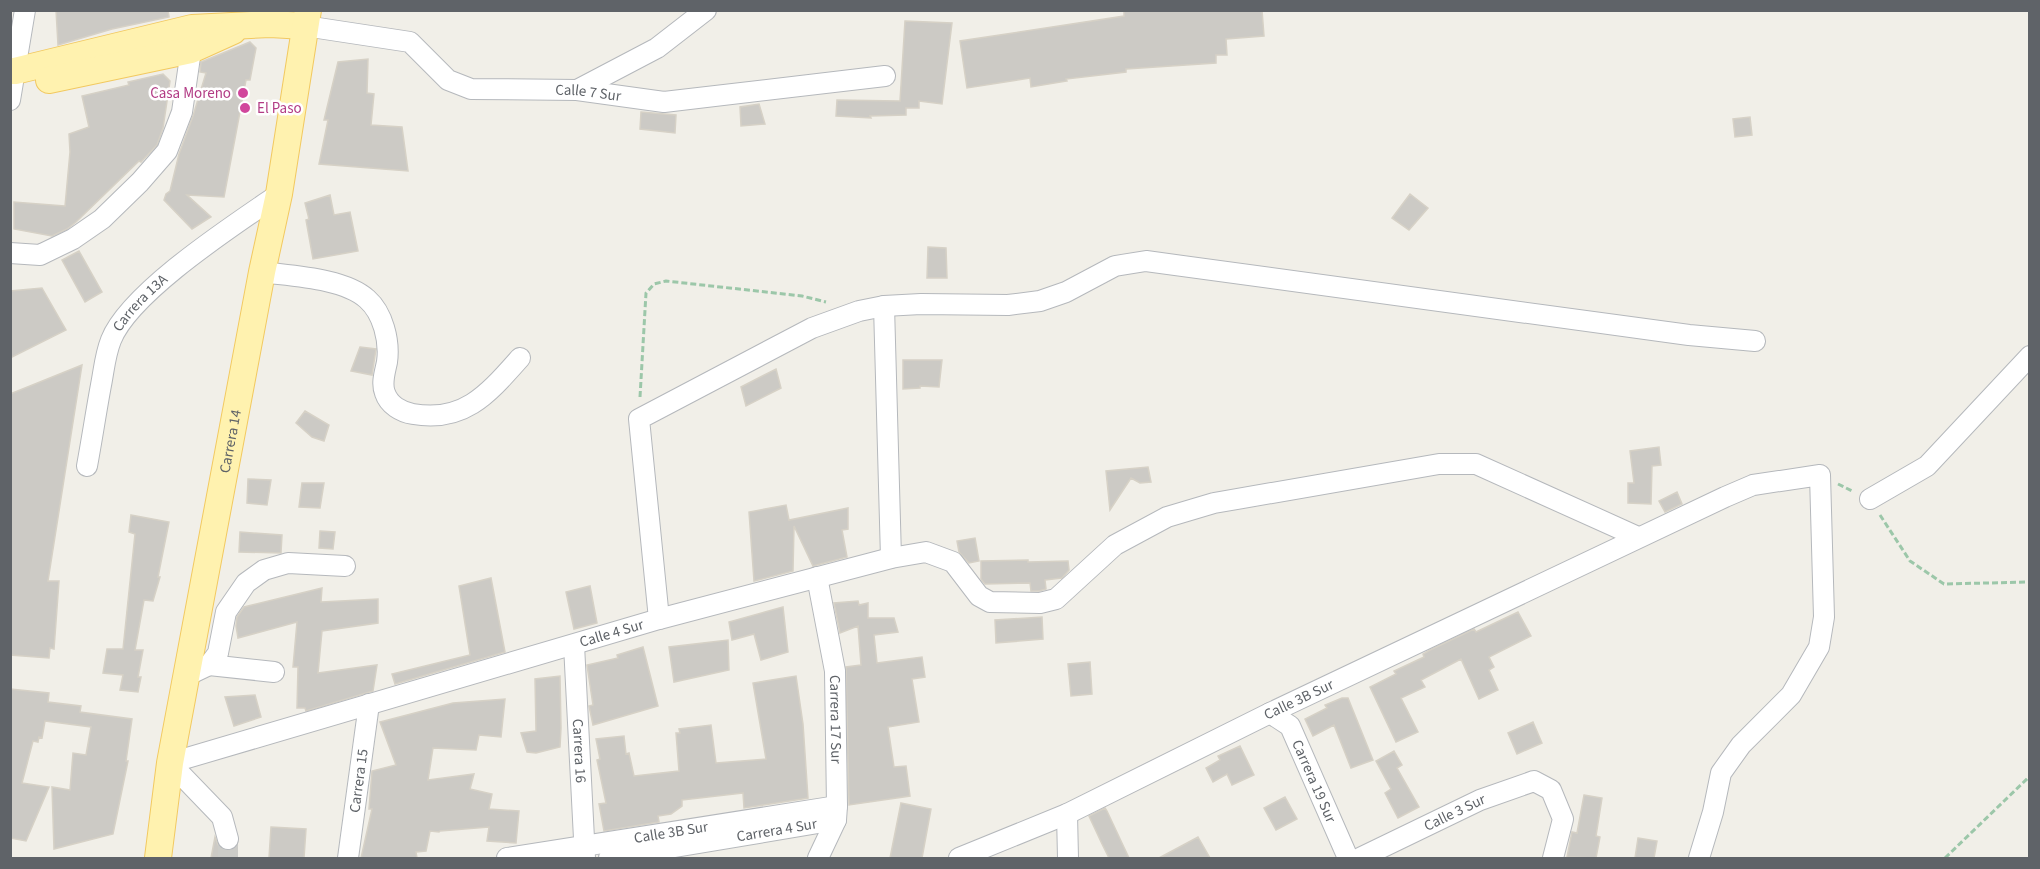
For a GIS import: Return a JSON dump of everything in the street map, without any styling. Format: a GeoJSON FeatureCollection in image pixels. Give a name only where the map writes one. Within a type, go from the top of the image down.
{"type":"FeatureCollection","features":[{"type":"Feature","properties":{"kind":"main road"},"geometry":{"type":"LineString","coordinates":[[12,84],[192,28],[243,27],[306,18]]}},
{"type":"Feature","properties":{"kind":"main road","name":"Carrera 14"},"geometry":{"type":"LineString","coordinates":[[159,858],[170,763],[262,272],[279,194],[306,18]]}},
{"type":"Feature","properties":{"kind":"main road"},"geometry":{"type":"LineString","coordinates":[[12,84],[190,50],[243,27]]}},
{"type":"Feature","properties":{"kind":"street"},"geometry":{"type":"LineString","coordinates":[[12,84],[25,10]]}},
{"type":"Feature","properties":{"kind":"street"},"geometry":{"type":"LineString","coordinates":[[578,90],[657,48],[706,10]]}},
{"type":"Feature","properties":{"kind":"street","name":"Calle 7 Sur"},"geometry":{"type":"LineString","coordinates":[[306,18],[410,42],[448,80],[471,88],[578,90],[664,102],[885,76]]}},
{"type":"Feature","properties":{"kind":"street"},"geometry":{"type":"LineString","coordinates":[[10,253],[40,255],[73,239],[102,219],[140,182],[166,151],[183,112],[190,50]]}},
{"type":"Feature","properties":{"kind":"street","name":"Carrera 13A"},"geometry":{"type":"LineString","coordinates":[[87,466],[107,354],[115,331],[152,289],[210,243],[279,194]]}},
{"type":"Feature","properties":{"kind":"street"},"geometry":{"type":"LineString","coordinates":[[658,619],[639,419],[812,328],[859,311],[884,306],[1008,305],[1040,301],[1066,292],[1115,266],[1146,261],[1689,335],[1755,341]]}},
{"type":"Feature","properties":{"kind":"street"},"geometry":{"type":"LineString","coordinates":[[262,272],[344,285],[367,298],[380,315],[386,336],[387,360],[383,378],[384,393],[392,405],[405,413],[428,417],[449,415],[469,407],[502,378],[519,358]]}},
{"type":"Feature","properties":{"kind":"street"},"geometry":{"type":"LineString","coordinates":[[884,306],[891,558]]}},
{"type":"Feature","properties":{"kind":"street"},"geometry":{"type":"LineString","coordinates":[[1870,499],[1927,466],[2030,356]]}},
{"type":"Feature","properties":{"kind":"street","name":"Calle 4 Sur"},"geometry":{"type":"LineString","coordinates":[[170,763],[658,619],[891,558],[927,552],[953,561],[979,596],[990,602],[1040,603],[1056,599],[1115,544],[1167,517],[1215,503],[1439,464],[1476,464],[1638,537]]}},
{"type":"Feature","properties":{"kind":"street"},"geometry":{"type":"LineString","coordinates":[[1699,858],[1713,812],[1721,773],[1741,744],[1791,695],[1819,646],[1824,617],[1820,475]]}},
{"type":"Feature","properties":{"kind":"street","name":"Calle 3B Sur"},"geometry":{"type":"LineString","coordinates":[[959,858],[1067,814],[1270,713],[1638,537],[1753,485],[1820,475]]}},
{"type":"Feature","properties":{"kind":"street"},"geometry":{"type":"LineString","coordinates":[[186,676],[209,665],[218,653],[226,612],[246,583],[264,570],[288,562],[345,566]]}},
{"type":"Feature","properties":{"kind":"street","name":"Carrera 17 Sur"},"geometry":{"type":"LineString","coordinates":[[817,577],[835,671],[836,813],[818,858]]}},
{"type":"Feature","properties":{"kind":"street","name":"Carrera 16"},"geometry":{"type":"LineString","coordinates":[[574,645],[585,852]]}},
{"type":"Feature","properties":{"kind":"street"},"geometry":{"type":"LineString","coordinates":[[209,665],[274,672]]}},
{"type":"Feature","properties":{"kind":"street","name":"Carrera 15"},"geometry":{"type":"LineString","coordinates":[[348,858],[369,704]]}},
{"type":"Feature","properties":{"kind":"street","name":"Carrera 19 Sur"},"geometry":{"type":"LineString","coordinates":[[1270,713],[1290,726],[1348,858]]}},
{"type":"Feature","properties":{"kind":"street"},"geometry":{"type":"LineString","coordinates":[[170,763],[222,817],[228,839]]}},
{"type":"Feature","properties":{"kind":"street","name":"Calle 3 Sur"},"geometry":{"type":"LineString","coordinates":[[1360,858],[1480,800],[1534,781],[1551,790],[1563,819],[1553,858]]}},
{"type":"Feature","properties":{"kind":"street","name":"Calle 3B Sur"},"geometry":{"type":"LineString","coordinates":[[507,858],[585,852],[836,813]]}},
{"type":"Feature","properties":{"kind":"street","name":"Carrera 4 Sur"},"geometry":{"type":"LineString","coordinates":[[609,858],[836,813]]}},
{"type":"Feature","properties":{"kind":"street"},"geometry":{"type":"LineString","coordinates":[[1067,814],[1068,858]]}},
{"type":"Feature","properties":{"kind":"path"},"geometry":{"type":"LineString","coordinates":[[639,419],[645,293],[654,284],[666,281],[802,296],[859,311]]}},
{"type":"Feature","properties":{"kind":"path"},"geometry":{"type":"LineString","coordinates":[[1820,475],[1870,499],[1910,561],[1944,584],[2030,582]]}},
{"type":"Feature","properties":{"kind":"path"},"geometry":{"type":"LineString","coordinates":[[1945,858],[2030,776]]}},
{"type":"Feature","properties":{"kind":"building"},"geometry":{"type":"Polygon","coordinates":[[[56,10],[168,10],[169,17],[112,29],[58,45],[56,10]]]}},
{"type":"Feature","properties":{"kind":"building"},"geometry":{"type":"Polygon","coordinates":[[[1124,10],[1262,10],[1264,36],[1226,39],[1227,55],[1216,55],[1216,63],[1126,69],[1126,72],[1066,79],[1067,81],[1031,87],[1030,78],[967,88],[960,41],[1124,16],[1124,10]]]}},
{"type":"Feature","properties":{"kind":"building"},"geometry":{"type":"Polygon","coordinates":[[[905,21],[952,23],[942,104],[919,101],[919,108],[906,108],[906,115],[870,116],[871,118],[836,116],[837,100],[900,101],[905,21]]]}},
{"type":"Feature","properties":{"kind":"building"},"geometry":{"type":"Polygon","coordinates":[[[250,42],[256,48],[250,80],[246,80],[224,197],[187,195],[211,217],[192,229],[164,200],[170,191],[179,154],[206,73],[200,72],[201,62],[250,42]]]}},
{"type":"Feature","properties":{"kind":"building"},"geometry":{"type":"Polygon","coordinates":[[[368,59],[367,93],[374,94],[371,125],[402,127],[408,171],[319,164],[328,120],[324,120],[338,62],[368,59]]]}},
{"type":"Feature","properties":{"kind":"building"},"geometry":{"type":"Polygon","coordinates":[[[163,74],[170,81],[163,128],[157,145],[141,162],[139,161],[67,229],[52,236],[14,229],[14,202],[65,206],[70,152],[69,134],[89,127],[82,96],[163,74]]]}},
{"type":"Feature","properties":{"kind":"building"},"geometry":{"type":"Polygon","coordinates":[[[759,104],[765,124],[741,126],[740,107],[759,104]]]}},
{"type":"Feature","properties":{"kind":"building"},"geometry":{"type":"Polygon","coordinates":[[[641,112],[676,115],[675,133],[640,129],[641,112]]]}},
{"type":"Feature","properties":{"kind":"building"},"geometry":{"type":"Polygon","coordinates":[[[1750,117],[1752,135],[1735,137],[1733,119],[1750,117]]]}},
{"type":"Feature","properties":{"kind":"building"},"geometry":{"type":"Polygon","coordinates":[[[1410,194],[1428,208],[1409,230],[1392,218],[1410,194]]]}},
{"type":"Feature","properties":{"kind":"building"},"geometry":{"type":"Polygon","coordinates":[[[330,195],[334,215],[350,212],[358,251],[313,259],[305,203],[330,195]]]}},
{"type":"Feature","properties":{"kind":"building"},"geometry":{"type":"Polygon","coordinates":[[[928,247],[946,248],[947,278],[927,278],[928,247]]]}},
{"type":"Feature","properties":{"kind":"building"},"geometry":{"type":"Polygon","coordinates":[[[79,251],[102,292],[85,302],[62,260],[79,251]]]}},
{"type":"Feature","properties":{"kind":"building"},"geometry":{"type":"Polygon","coordinates":[[[42,288],[66,330],[10,358],[10,291],[42,288]]]}},
{"type":"Feature","properties":{"kind":"building"},"geometry":{"type":"Polygon","coordinates":[[[360,347],[376,349],[372,375],[351,371],[360,347]]]}},
{"type":"Feature","properties":{"kind":"building"},"geometry":{"type":"Polygon","coordinates":[[[903,360],[942,360],[939,387],[920,386],[920,388],[903,389],[903,360]]]}},
{"type":"Feature","properties":{"kind":"building"},"geometry":{"type":"Polygon","coordinates":[[[82,365],[48,581],[59,581],[54,649],[50,648],[49,658],[10,655],[10,394],[82,365]]]}},
{"type":"Feature","properties":{"kind":"building"},"geometry":{"type":"Polygon","coordinates":[[[776,369],[781,388],[746,406],[741,387],[776,369]]]}},
{"type":"Feature","properties":{"kind":"building"},"geometry":{"type":"Polygon","coordinates":[[[305,411],[329,425],[324,441],[312,437],[296,423],[305,411]]]}},
{"type":"Feature","properties":{"kind":"building"},"geometry":{"type":"Polygon","coordinates":[[[1659,447],[1661,465],[1652,466],[1651,504],[1628,503],[1628,483],[1634,483],[1630,451],[1659,447]]]}},
{"type":"Feature","properties":{"kind":"building"},"geometry":{"type":"Polygon","coordinates":[[[1148,467],[1151,482],[1140,483],[1131,478],[1110,510],[1106,471],[1148,467]]]}},
{"type":"Feature","properties":{"kind":"building"},"geometry":{"type":"Polygon","coordinates":[[[248,479],[271,480],[267,505],[247,503],[248,479]]]}},
{"type":"Feature","properties":{"kind":"building"},"geometry":{"type":"Polygon","coordinates":[[[302,483],[324,483],[320,508],[299,507],[302,483]]]}},
{"type":"Feature","properties":{"kind":"building"},"geometry":{"type":"Polygon","coordinates":[[[1677,492],[1682,504],[1665,512],[1659,501],[1677,492]]]}},
{"type":"Feature","properties":{"kind":"building"},"geometry":{"type":"Polygon","coordinates":[[[786,505],[789,520],[848,508],[848,529],[842,530],[847,557],[813,566],[794,526],[793,571],[754,581],[749,512],[786,505]]]}},
{"type":"Feature","properties":{"kind":"building"},"geometry":{"type":"Polygon","coordinates":[[[131,515],[169,522],[158,577],[160,577],[153,601],[144,600],[135,650],[143,650],[138,692],[120,690],[123,675],[103,673],[107,649],[123,649],[135,534],[129,532],[131,515]]]}},
{"type":"Feature","properties":{"kind":"building"},"geometry":{"type":"Polygon","coordinates":[[[320,531],[335,532],[333,549],[319,548],[320,531]]]}},
{"type":"Feature","properties":{"kind":"building"},"geometry":{"type":"Polygon","coordinates":[[[240,532],[282,535],[281,553],[239,552],[240,532]]]}},
{"type":"Feature","properties":{"kind":"building"},"geometry":{"type":"Polygon","coordinates":[[[975,538],[979,561],[969,563],[959,552],[957,541],[975,538]]]}},
{"type":"Feature","properties":{"kind":"building"},"geometry":{"type":"Polygon","coordinates":[[[1028,560],[1028,562],[1068,561],[1069,570],[1062,578],[1045,580],[1046,589],[1039,591],[1031,591],[1030,583],[985,584],[981,579],[981,561],[1028,560]]]}},
{"type":"Feature","properties":{"kind":"building"},"geometry":{"type":"Polygon","coordinates":[[[491,578],[505,652],[395,684],[392,674],[470,655],[459,586],[491,578]]]}},
{"type":"Feature","properties":{"kind":"building"},"geometry":{"type":"Polygon","coordinates":[[[590,586],[597,623],[574,629],[566,592],[590,586]]]}},
{"type":"Feature","properties":{"kind":"building"},"geometry":{"type":"Polygon","coordinates":[[[322,588],[321,602],[378,599],[378,623],[322,631],[318,673],[377,665],[373,691],[306,711],[305,708],[297,708],[298,667],[293,667],[297,622],[238,638],[237,617],[244,607],[322,588]]]}},
{"type":"Feature","properties":{"kind":"building"},"geometry":{"type":"Polygon","coordinates":[[[858,601],[859,605],[868,603],[868,618],[894,618],[898,632],[874,635],[877,663],[922,657],[925,677],[912,679],[919,722],[888,727],[894,767],[906,766],[910,796],[849,805],[846,667],[861,665],[858,626],[840,633],[834,603],[858,601]]]}},
{"type":"Feature","properties":{"kind":"building"},"geometry":{"type":"Polygon","coordinates":[[[783,607],[788,652],[761,660],[754,634],[732,640],[729,622],[783,607]]]}},
{"type":"Feature","properties":{"kind":"building"},"geometry":{"type":"Polygon","coordinates":[[[1518,612],[1531,636],[1489,657],[1494,667],[1489,670],[1498,690],[1479,699],[1461,659],[1421,680],[1425,687],[1401,698],[1418,732],[1396,742],[1370,687],[1396,674],[1394,671],[1424,657],[1423,654],[1430,650],[1474,629],[1476,632],[1518,612]]]}},
{"type":"Feature","properties":{"kind":"building"},"geometry":{"type":"Polygon","coordinates":[[[1042,617],[1043,639],[996,643],[995,620],[1042,617]]]}},
{"type":"Feature","properties":{"kind":"building"},"geometry":{"type":"Polygon","coordinates":[[[728,640],[729,670],[674,682],[669,647],[728,640]]]}},
{"type":"Feature","properties":{"kind":"building"},"geometry":{"type":"Polygon","coordinates":[[[643,647],[658,706],[593,725],[589,706],[593,705],[587,665],[618,658],[617,655],[643,647]]]}},
{"type":"Feature","properties":{"kind":"building"},"geometry":{"type":"Polygon","coordinates":[[[1090,662],[1092,694],[1071,696],[1068,664],[1090,662]]]}},
{"type":"Feature","properties":{"kind":"building"},"geometry":{"type":"Polygon","coordinates":[[[560,676],[560,747],[536,753],[527,752],[521,733],[536,731],[535,679],[560,676]]]}},
{"type":"Feature","properties":{"kind":"building"},"geometry":{"type":"Polygon","coordinates":[[[796,676],[803,724],[808,798],[744,808],[743,793],[682,800],[682,806],[671,814],[658,816],[659,822],[604,831],[599,804],[606,803],[597,760],[600,759],[596,739],[624,736],[626,754],[629,753],[634,776],[679,771],[676,733],[680,733],[679,729],[711,725],[716,763],[766,759],[753,683],[796,676]]]}},
{"type":"Feature","properties":{"kind":"building"},"geometry":{"type":"Polygon","coordinates":[[[10,689],[49,693],[48,702],[81,706],[80,712],[132,719],[126,761],[128,761],[113,834],[54,849],[52,787],[70,790],[73,753],[86,755],[91,727],[45,721],[42,738],[39,737],[38,742],[33,741],[22,783],[49,787],[26,841],[10,838],[10,689]]]}},
{"type":"Feature","properties":{"kind":"building"},"geometry":{"type":"Polygon","coordinates":[[[255,695],[261,717],[234,726],[225,697],[255,695]]]}},
{"type":"Feature","properties":{"kind":"building"},"geometry":{"type":"Polygon","coordinates":[[[1348,698],[1373,760],[1351,768],[1334,725],[1313,736],[1305,719],[1327,708],[1325,705],[1348,698]]]}},
{"type":"Feature","properties":{"kind":"building"},"geometry":{"type":"Polygon","coordinates":[[[505,699],[501,737],[479,735],[476,750],[433,748],[428,780],[474,774],[470,789],[492,794],[489,809],[519,811],[516,843],[487,841],[489,827],[430,831],[426,851],[416,852],[417,858],[361,858],[372,809],[369,809],[372,771],[396,765],[380,722],[453,703],[505,699]]]}},
{"type":"Feature","properties":{"kind":"building"},"geometry":{"type":"Polygon","coordinates":[[[1533,722],[1542,743],[1517,754],[1508,733],[1533,722]]]}},
{"type":"Feature","properties":{"kind":"building"},"geometry":{"type":"Polygon","coordinates":[[[1240,746],[1254,775],[1232,785],[1227,774],[1213,782],[1206,768],[1220,760],[1218,756],[1240,746]]]}},
{"type":"Feature","properties":{"kind":"building"},"geometry":{"type":"Polygon","coordinates":[[[1394,751],[1402,765],[1397,768],[1419,807],[1398,818],[1385,793],[1391,789],[1376,761],[1394,751]]]}},
{"type":"Feature","properties":{"kind":"building"},"geometry":{"type":"Polygon","coordinates":[[[1584,795],[1602,798],[1596,836],[1600,837],[1596,858],[1567,857],[1572,832],[1577,833],[1584,795]]]}},
{"type":"Feature","properties":{"kind":"building"},"geometry":{"type":"Polygon","coordinates":[[[1285,797],[1297,819],[1276,830],[1264,808],[1285,797]]]}},
{"type":"Feature","properties":{"kind":"building"},"geometry":{"type":"Polygon","coordinates":[[[901,803],[931,809],[922,858],[890,858],[901,803]]]}},
{"type":"Feature","properties":{"kind":"building"},"geometry":{"type":"Polygon","coordinates":[[[1105,808],[1129,858],[1109,858],[1102,844],[1089,816],[1105,808]]]}},
{"type":"Feature","properties":{"kind":"building"},"geometry":{"type":"Polygon","coordinates":[[[271,827],[306,829],[304,858],[269,858],[271,827]]]}},
{"type":"Feature","properties":{"kind":"building"},"geometry":{"type":"Polygon","coordinates":[[[215,837],[219,847],[224,850],[237,847],[234,858],[211,858],[215,837]]]}},
{"type":"Feature","properties":{"kind":"building"},"geometry":{"type":"Polygon","coordinates":[[[1198,837],[1210,858],[1159,858],[1198,837]]]}},
{"type":"Feature","properties":{"kind":"building"},"geometry":{"type":"Polygon","coordinates":[[[1638,838],[1657,841],[1654,858],[1635,858],[1638,838]]]}},
{"type":"Feature","properties":{"kind":"tunnel"},"geometry":{"type":"LineString","coordinates":[[228,839],[228,858]]}},
{"type":"Feature","properties":{"kind":"place","name":"Casa Moreno"},"geometry":{"type":"Point","coordinates":[243,93]}},
{"type":"Feature","properties":{"kind":"place","name":"El Paso"},"geometry":{"type":"Point","coordinates":[245,108]}}]}
